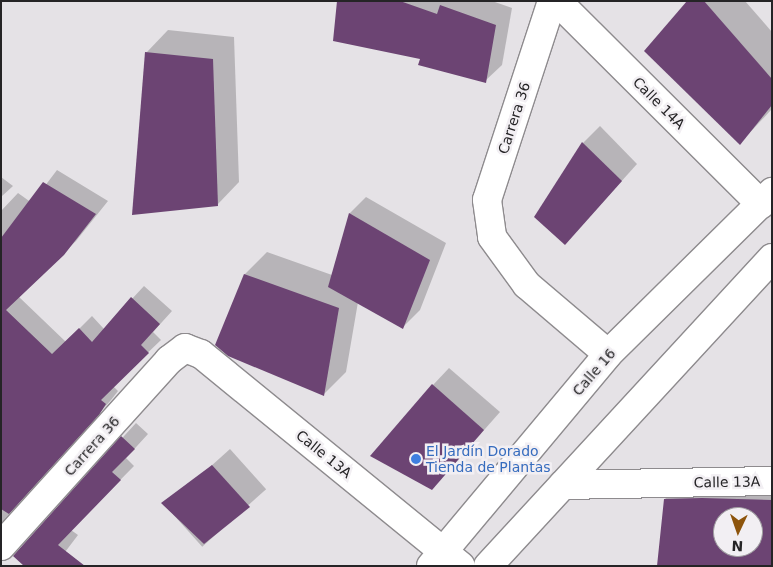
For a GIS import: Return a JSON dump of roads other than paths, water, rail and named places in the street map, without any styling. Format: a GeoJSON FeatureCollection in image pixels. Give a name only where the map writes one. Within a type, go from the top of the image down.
{"type":"FeatureCollection","features":[{"type":"Feature","properties":{"kind":"street","name":"Carrera 36"},"geometry":{"type":"LineString","coordinates":[[552,1],[486,200],[492,237],[527,285],[608,354]]}},
{"type":"Feature","properties":{"kind":"street","name":"Calle 14A"},"geometry":{"type":"LineString","coordinates":[[557,1],[766,198]]}},
{"type":"Feature","properties":{"kind":"street","name":"Calle 16"},"geometry":{"type":"LineString","coordinates":[[445,561],[608,354],[766,198]]}},
{"type":"Feature","properties":{"kind":"street"},"geometry":{"type":"LineString","coordinates":[[488,566],[563,485],[761,282],[772,258]]}},
{"type":"Feature","properties":{"kind":"street","name":"Carrera 36"},"geometry":{"type":"LineString","coordinates":[[1,546],[169,360],[185,348]]}},
{"type":"Feature","properties":{"kind":"street","name":"Calle 13A"},"geometry":{"type":"LineString","coordinates":[[185,348],[201,354],[445,561]]}},
{"type":"Feature","properties":{"kind":"street","name":"Calle 13A"},"geometry":{"type":"LineString","coordinates":[[563,485],[772,481]]}},
{"type":"Feature","properties":{"kind":"place","name":"El Jardín Dorado Tienda de Plantas"},"geometry":{"type":"Point","coordinates":[416,459]}}]}
